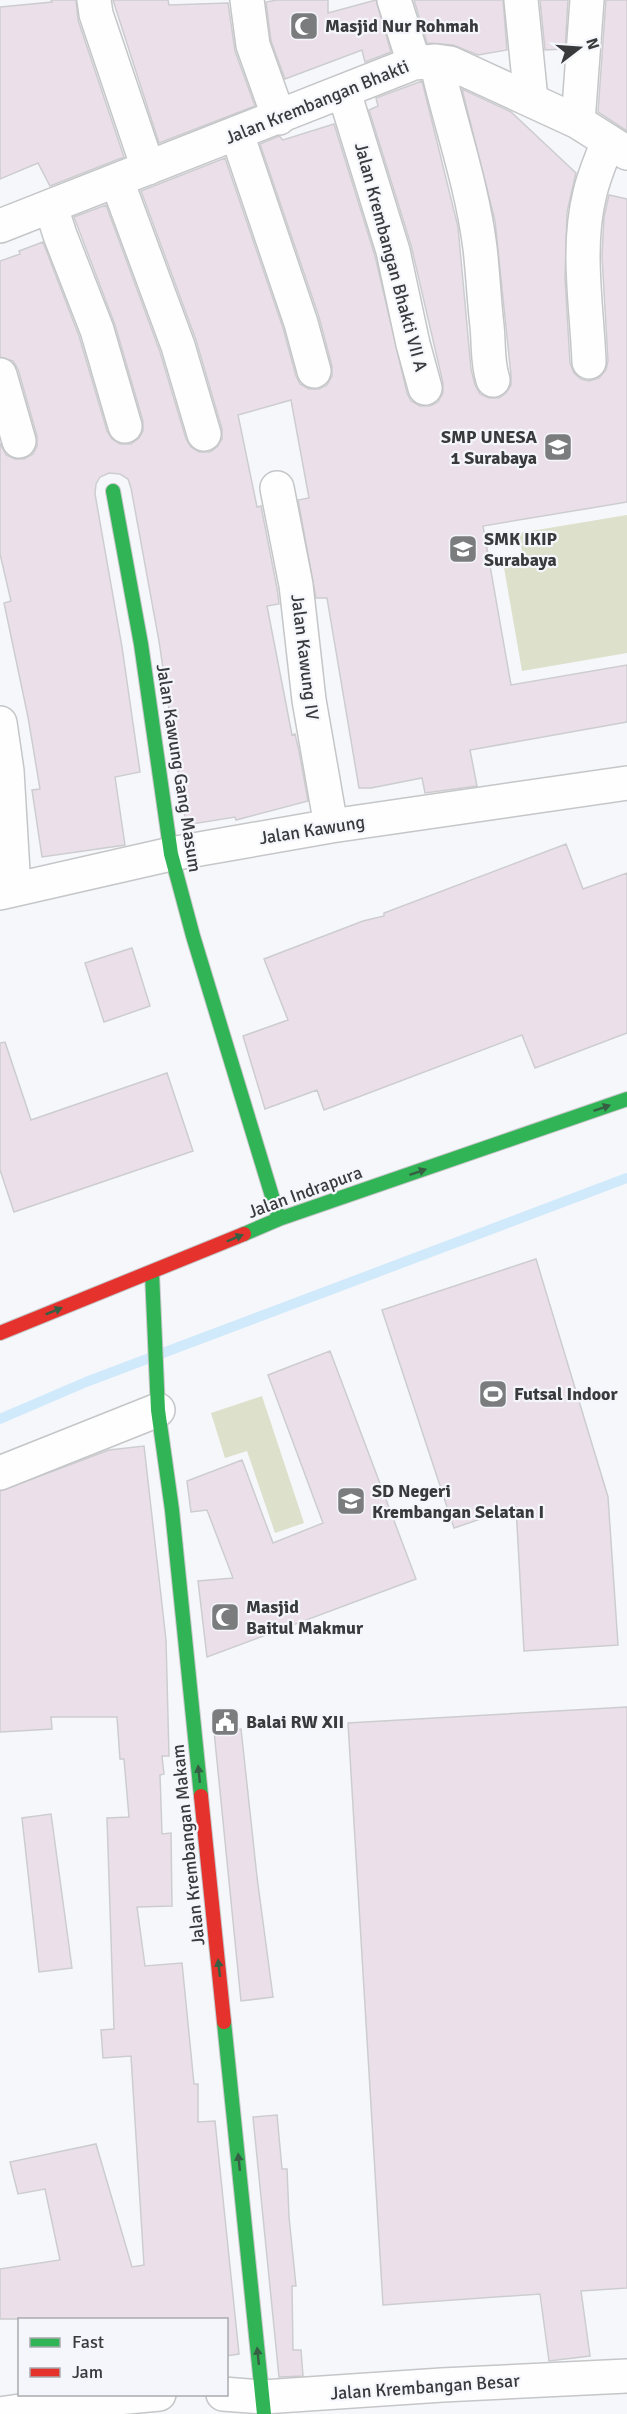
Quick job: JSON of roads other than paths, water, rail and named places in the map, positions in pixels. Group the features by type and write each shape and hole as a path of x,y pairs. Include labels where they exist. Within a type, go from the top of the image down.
{"street":[{"path":"94,0 96,14 148,168"},
{"path":"247,0 253,45 279,117"},
{"path":"394,0 447,110 462,159 477,228 489,367 493,380"},
{"path":"521,0 531,100"},
{"path":"578,122 586,0"},
{"path":"425,62 450,63 578,122 617,147 589,194 583,264 589,363"},
{"name":"Jalan Krembangan Bhakti","path":"0,226 425,62"},
{"name":"Jalan Krembangan Bhakti VII A","path":"344,92 393,251 425,388"},
{"path":"237,134 301,323 314,370"},
{"path":"117,181 175,335 204,434"},
{"path":"51,207 97,330 125,426"},
{"path":"0,375 19,441"},
{"name":"Jalan Kawung IV","path":"278,488 296,585 309,700 331,826"},
{"name":"Jalan Kawung Gang Masum","path":"113,491 141,644 171,854 193,936 279,1219"},
{"path":"0,723 7,771 7,891"},
{"name":"Jalan Kawung","path":"7,891 171,854 331,826 627,783"},
{"name":"Jalan Indrapura","path":"0,1333 152,1273 279,1219 627,1099"},
{"name":"Jalan Krembangan Makam","path":"152,1273 158,1395 172,1510 263,2406"},
{"path":"0,1473 158,1395"},
{"name":"Jalan Krembangan Besar","path":"228,2396 263,2406 442,2385 627,2376"},
{"path":"8,2413 143,2396"}],"waterway":[{"path":"0,1419 86,1382 627,1178"}],"place":[{"name":"Masjid Nur Rohmah","path":"304,26"},
{"name":"SMP UNESA 1 Surabaya","path":"558,447"},
{"name":"SMK IKIP Surabaya","path":"463,549"},
{"name":"Futsal Indoor","path":"493,1394"},
{"name":"SD Negeri Krembangan Selatan I","path":"351,1501"},
{"name":"Masjid Baitul Makmur","path":"225,1617"},
{"name":"Balai RW XII","path":"225,1722"}]}
